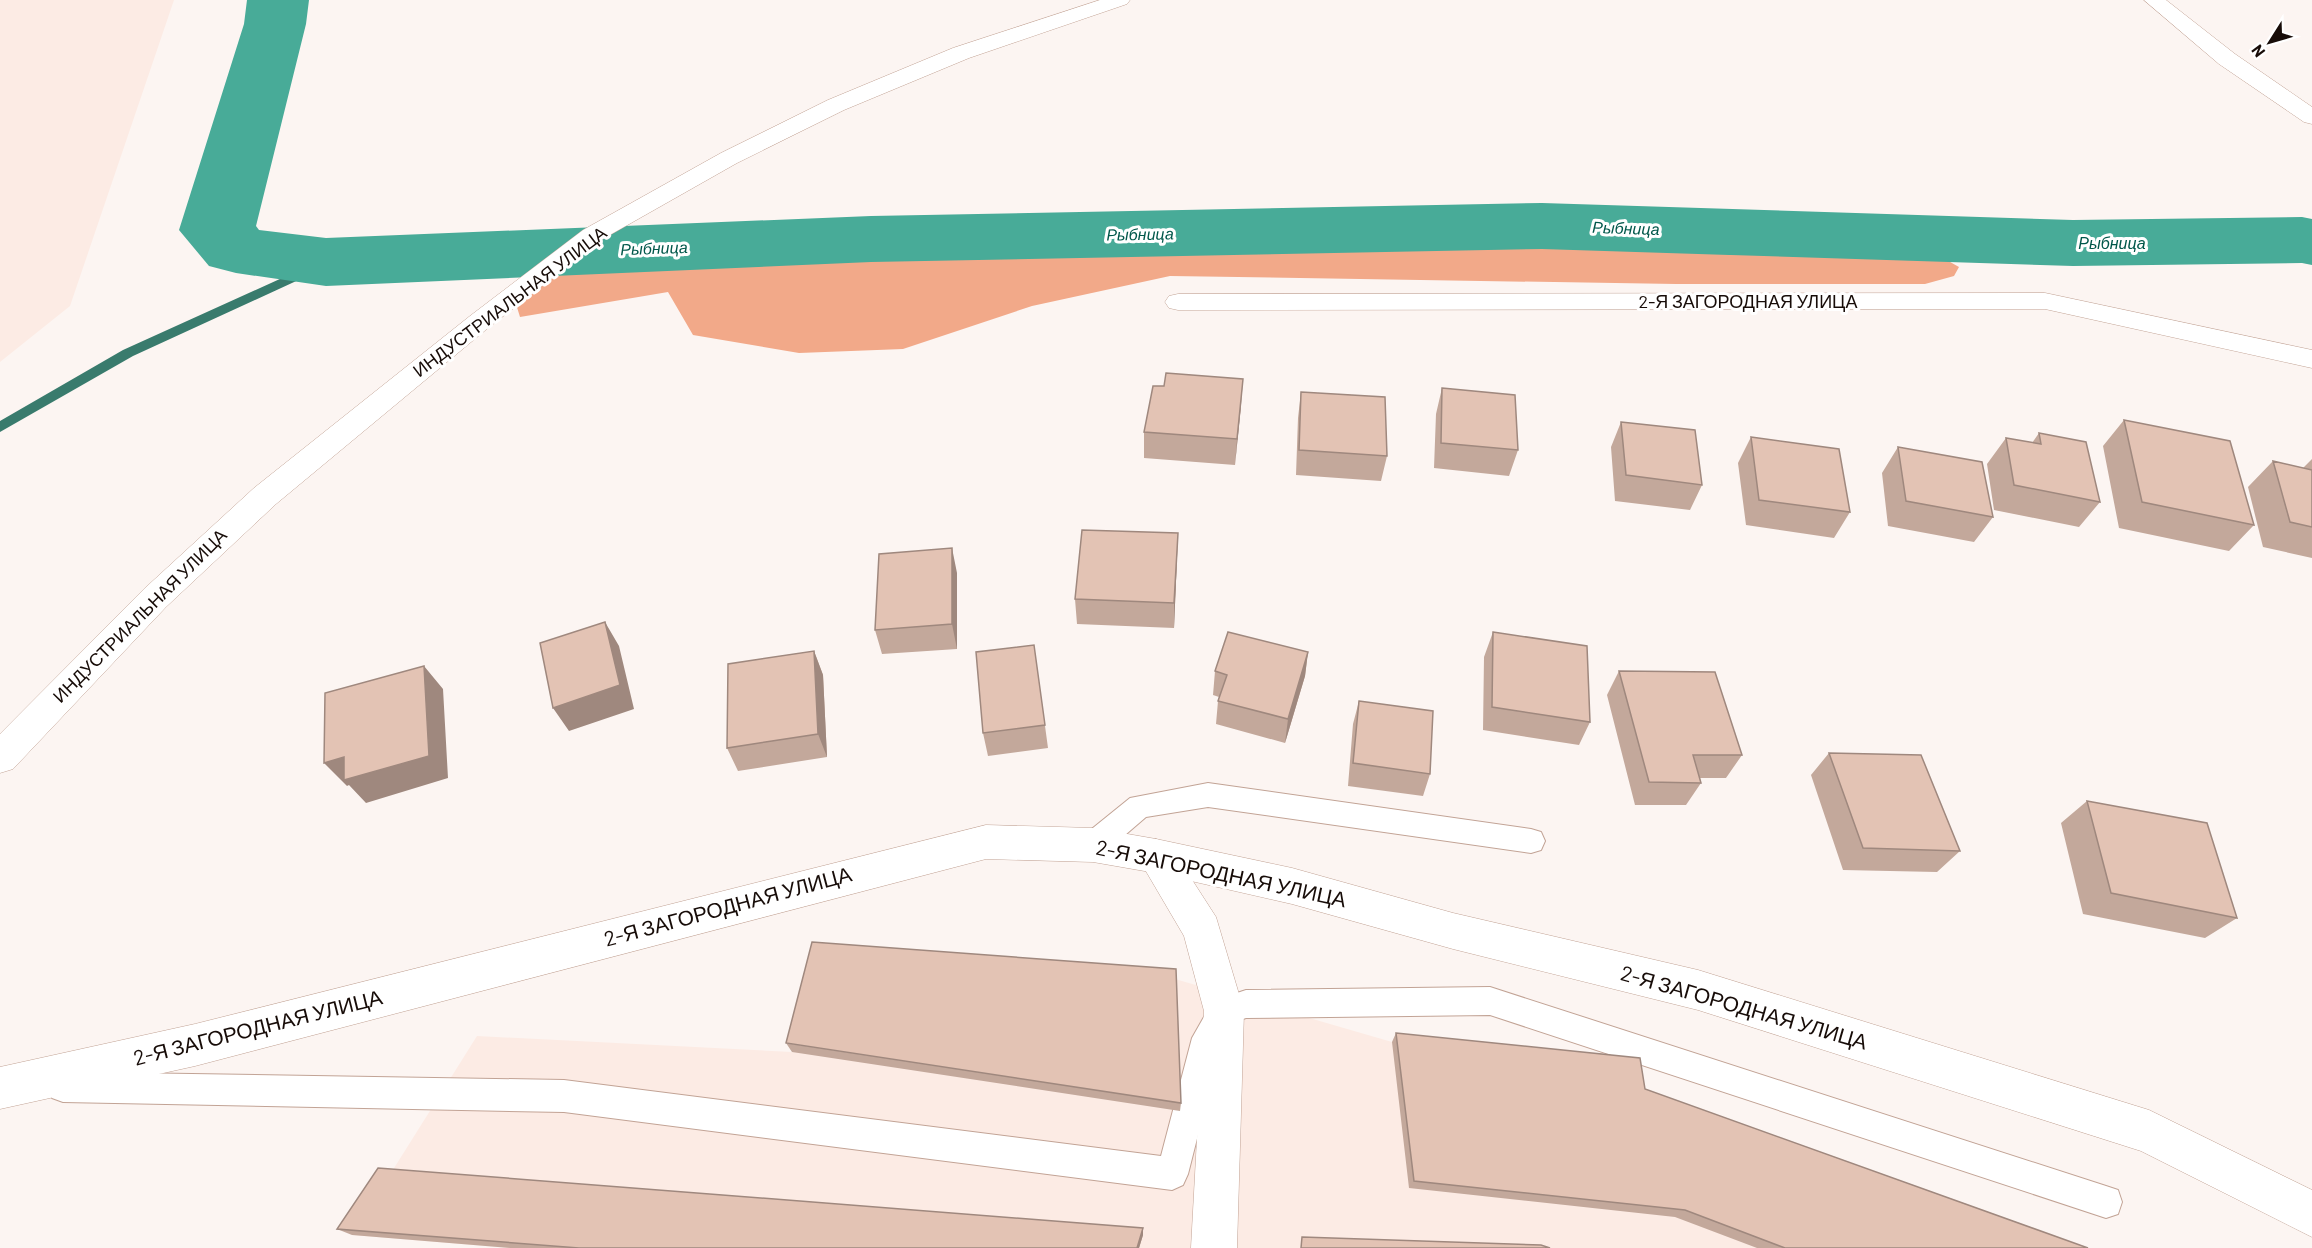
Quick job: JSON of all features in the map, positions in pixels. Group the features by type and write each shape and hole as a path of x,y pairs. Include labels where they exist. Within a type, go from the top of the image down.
{"street":[{"name":"ИНДУСТРИАЛЬНАЯ УЛИЦА","path":"0,758 57,697 208,547 479,322 592,235 729,158 836,105 961,52 1120,0"},
{"path":"2154,0 2227,59 2312,117"},
{"name":"2-Я ЗАГОРОДНАЯ УЛИЦА","path":"1178,302 2045,301 2312,359"},
{"name":"2-Я ЗАГОРОДНАЯ УЛИЦА","path":"5,1087 195,1046 986,842 1093,845 1156,856 1292,886 1453,931 1698,990 2149,1132 2312,1214"},
{"path":"1156,856 1202,930 1224,1011 1214,1248"}],"lane":[{"path":"1093,845 1138,806 1208,795 1531,841"},
{"path":"5,1087 564,1096 1172,1174 1208,1038 1224,1011 1246,1004 1490,1001 2106,1202"}],"shaded area":[{"path":"0,0 174,0 70,306 0,362"},
{"path":"1573,236 1943,258 1959,267 1954,276 1925,284 1676,284 1170,276 1032,306 903,349 799,353 693,335 668,292 520,317 516,304 546,274 599,261 639,257 737,252"},
{"path":"817,952 1175,979 1392,1042 1632,1067 1637,1098 2054,1248 510,1248 352,1235 477,1036 792,1052"}],"building":[{"path":"1166,373 1243,379 1237,439 1144,432 1153,386 1164,386"},
{"path":"1442,388 1515,395 1518,450 1441,443"},
{"path":"1301,392 1385,397 1387,456 1299,450"},
{"path":"2124,420 2230,441 2254,525 2142,502"},
{"path":"1621,422 1695,430 1702,485 1626,475"},
{"path":"2039,433 2086,442 2100,502 2014,485 2006,438 2041,444"},
{"path":"1751,437 1839,449 1850,512 1759,500"},
{"path":"1898,447 1982,462 1993,517 1906,501"},
{"path":"2273,461 2312,470 2312,527 2290,522"},
{"path":"1082,530 1178,533 1174,603 1075,599"},
{"path":"952,548 952,624 875,630 879,554"},
{"path":"605,622 620,685 553,708 540,643"},
{"path":"1228,632 1308,652 1288,719 1218,701 1227,675 1215,671"},
{"path":"1493,632 1587,646 1590,722 1492,707"},
{"path":"1034,645 1045,725 983,733 976,652"},
{"path":"814,651 818,734 727,748 728,664"},
{"path":"424,666 429,756 344,780 344,757 324,763 325,693"},
{"path":"1619,671 1715,672 1742,755 1693,755 1701,783 1649,782"},
{"path":"1359,701 1433,711 1430,774 1353,763"},
{"path":"1829,753 1921,755 1960,851 1863,848"},
{"path":"2087,801 2207,823 2237,918 2111,893"},
{"path":"812,942 1176,969 1181,1103 786,1043"},
{"path":"1396,1033 1640,1058 1645,1089 2088,1248 1785,1248 1685,1210 1414,1181"},
{"path":"378,1168 1143,1228 1137,1248 579,1248 337,1229"},
{"path":"1302,1237 1541,1245 1550,1248 1301,1248"}],"waterway":[{"name":"Рыбница","path":"278,0 275,24 217,230 236,250 326,262 871,239 1542,226 2073,243 2302,240 2312,242"},
{"path":"0,427 128,353 326,262"}]}
